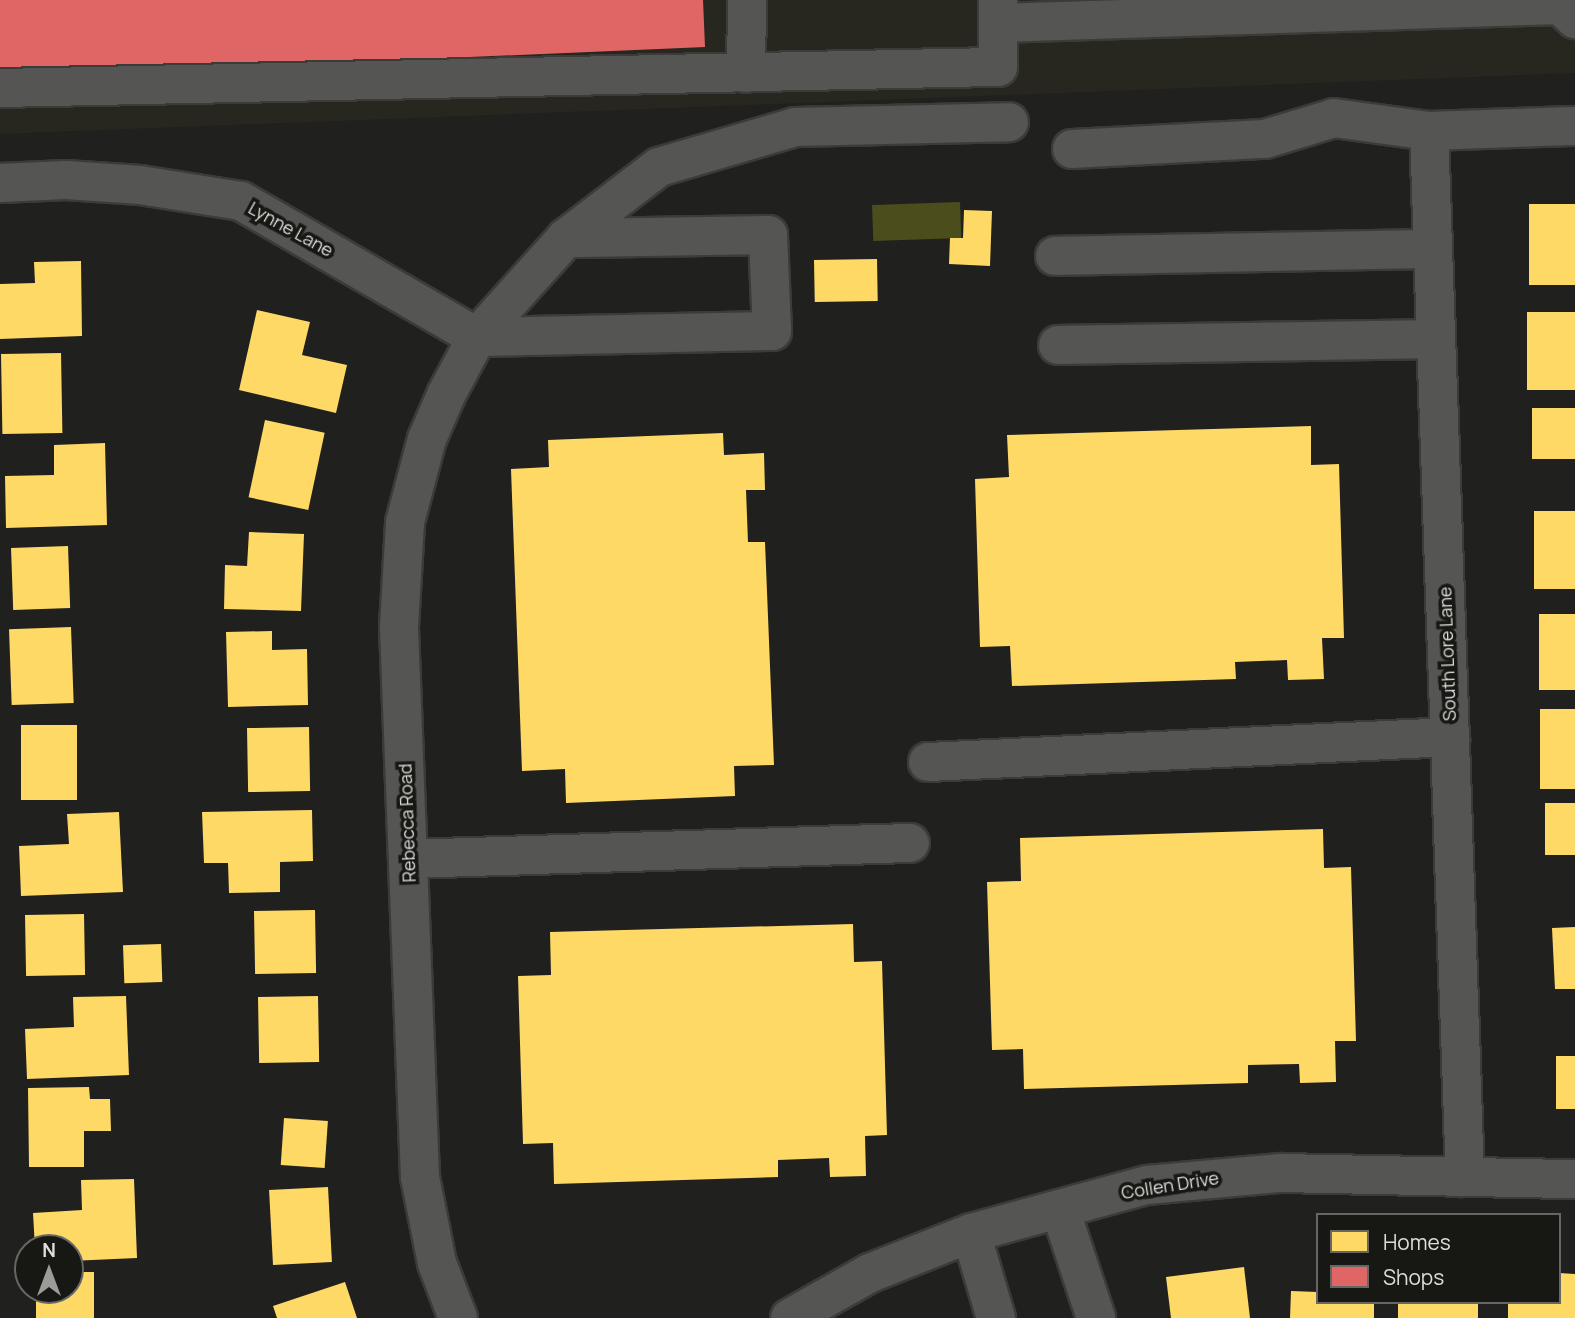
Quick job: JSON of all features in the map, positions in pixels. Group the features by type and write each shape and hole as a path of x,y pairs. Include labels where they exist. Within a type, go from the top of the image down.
{"street":[{"path":"746,73 747,0"},
{"path":"0,88 998,67 998,11 1560,5 1575,19"},
{"path":"1072,149 1265,139 1334,118 1429,131 1575,126"},
{"name":"Rebecca Road","path":"458,1318 437,1263 420,1177 408,859 400,559 413,481 427,439 477,338 566,238 659,167 795,127 1009,122"},
{"name":"South Lore Lane","path":"1429,131 1465,1177"},
{"name":"Lynne Lane","path":"0,183 66,180 140,185 241,201 477,338"},
{"path":"477,338 772,331 768,235 566,238"},
{"path":"1055,256 1433,249"},
{"path":"1058,345 1436,339"},
{"path":"928,762 1450,737"},
{"path":"408,859 910,843"},
{"name":"Collen Drive","path":"790,1318 870,1273 971,1233 1147,1185 1197,1177 1280,1173 1575,1179"},
{"path":"1060,1209 1096,1318"},
{"path":"971,1233 996,1318"}],"shaded area":[{"path":"0,0 1575,0 1575,73 0,134"},
{"path":"960,202 961,238 873,241 872,205"}],"building: Homes":[{"path":"1529,204 1575,204 1575,285 1529,285"},
{"path":"964,210 992,211 990,266 949,264 950,238 963,238"},
{"path":"877,259 878,301 815,302 814,260"},
{"path":"81,261 82,336 0,339 0,284 35,283 34,262"},
{"path":"257,310 310,322 302,355 347,365 336,413 239,390"},
{"path":"1527,312 1575,312 1575,390 1527,390"},
{"path":"61,353 62,433 2,434 1,354"},
{"path":"1532,408 1575,408 1575,459 1532,459"},
{"path":"265,420 325,433 308,510 249,497"},
{"path":"1311,426 1311,465 1339,464 1344,638 1322,638 1324,679 1288,680 1287,660 1235,662 1236,679 1012,686 1010,646 980,647 975,479 1009,477 1007,435"},
{"path":"723,433 724,455 764,453 765,490 746,490 748,542 765,542 774,765 734,766 735,796 566,803 565,769 522,771 511,469 549,467 548,440"},
{"path":"105,443 107,525 6,528 5,476 54,475 54,445"},
{"path":"1534,511 1575,511 1575,589 1534,589"},
{"path":"249,532 304,534 301,611 224,609 225,565 247,566"},
{"path":"68,546 70,608 13,610 11,548"},
{"path":"1539,614 1575,614 1575,690 1539,690"},
{"path":"71,627 74,703 12,705 9,629"},
{"path":"272,631 272,650 307,649 308,705 228,707 226,632"},
{"path":"1540,709 1575,709 1575,789 1540,789"},
{"path":"21,725 77,725 77,800 21,800"},
{"path":"309,727 310,791 248,792 247,728"},
{"path":"1545,803 1575,803 1575,855 1545,855"},
{"path":"312,810 313,861 280,862 280,892 229,893 228,863 204,863 202,812"},
{"path":"119,812 123,892 21,896 19,846 69,844 67,814"},
{"path":"1323,829 1324,868 1351,867 1356,1041 1335,1041 1336,1082 1300,1083 1299,1064 1248,1065 1248,1083 1024,1089 1023,1049 992,1050 987,882 1021,881 1020,838"},
{"path":"315,910 316,973 255,974 254,911"},
{"path":"84,914 85,975 26,976 25,915"},
{"path":"853,924 854,962 882,961 887,1135 865,1136 866,1176 830,1177 829,1158 778,1160 778,1177 554,1184 553,1143 523,1144 518,976 551,975 550,932"},
{"path":"1575,927 1575,989 1555,989 1552,928"},
{"path":"161,944 162,982 124,983 123,945"},
{"path":"126,996 129,1075 27,1079 25,1029 74,1027 73,997"},
{"path":"318,996 319,1062 259,1063 258,997"},
{"path":"1556,1056 1575,1056 1575,1109 1556,1109"},
{"path":"89,1087 90,1099 110,1099 111,1131 84,1131 84,1167 29,1167 28,1088"},
{"path":"284,1118 328,1121 325,1168 281,1165"},
{"path":"134,1179 137,1258 84,1260 84,1234 34,1234 33,1213 82,1210 81,1180"},
{"path":"328,1187 332,1262 273,1265 269,1190"},
{"path":"1244,1267 1250,1318 1171,1318 1166,1277"},
{"path":"84,1272 94,1272 94,1318 36,1318 36,1304 84,1304"},
{"path":"1561,1273 1575,1274 1575,1318 1508,1318 1508,1304 1561,1304"},
{"path":"345,1282 357,1318 277,1318 273,1306"},
{"path":"1291,1291 1316,1292 1316,1304 1374,1304 1374,1318 1290,1318"},
{"path":"1398,1304 1478,1304 1478,1318 1398,1318"}],"building: Shops":[{"path":"0,0 703,0 705,47 0,77"}]}
